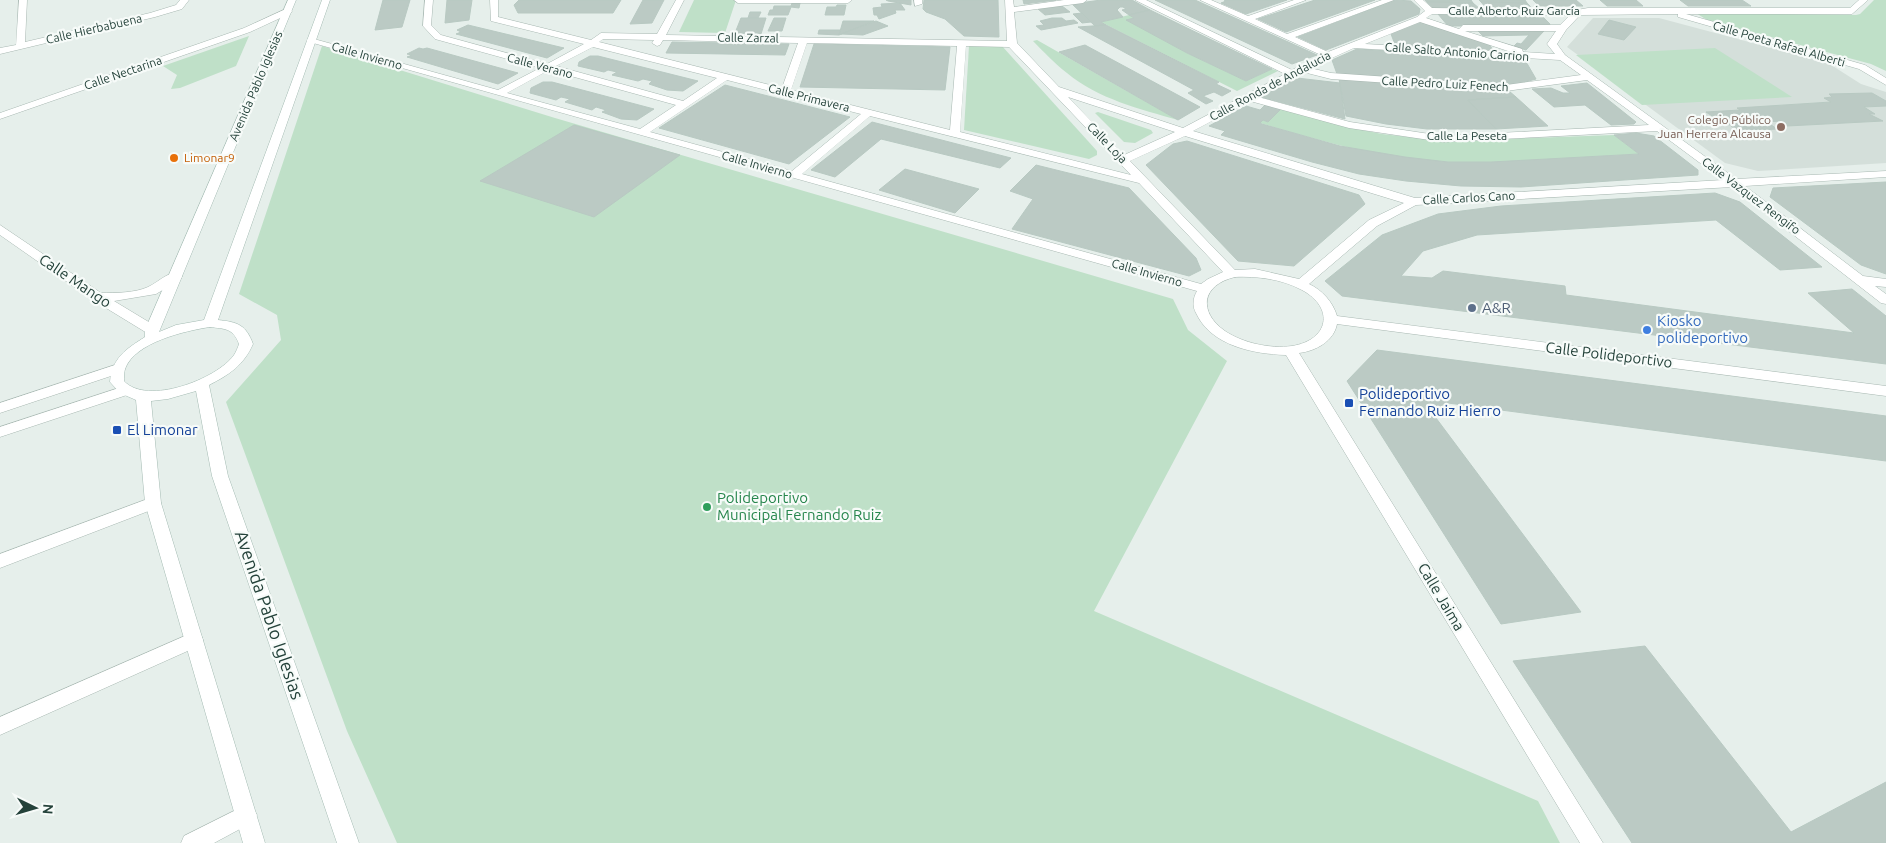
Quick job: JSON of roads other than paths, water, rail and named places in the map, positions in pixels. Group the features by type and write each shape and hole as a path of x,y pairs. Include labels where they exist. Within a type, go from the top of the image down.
{"street":[{"path":"20,46 23,0"},
{"name":"Calle Hierbabuena","path":"0,51 152,15 178,7 185,0"},
{"path":"210,323 326,0"},
{"name":"Calle Verano","path":"429,0 427,26 438,37 546,68 684,104"},
{"name":"Calle Primavera","path":"494,0 494,19 1143,181"},
{"path":"648,57 661,37 680,0"},
{"path":"738,0 848,0"},
{"path":"1012,44 1010,5 1083,0"},
{"name":"Calle Pedro Luiz Fenech","path":"1138,0 1297,71 1331,76 1506,88 1589,77"},
{"path":"1204,0 1328,56"},
{"path":"1248,19 1302,0"},
{"path":"1286,37 1390,0"},
{"path":"1418,0 1430,11"},
{"path":"1474,0 1486,12"},
{"path":"1529,0 1541,12"},
{"path":"1590,0 1603,11"},
{"path":"1643,0 1656,10"},
{"path":"1672,0 1686,10"},
{"name":"Calle Alberto Ruiz García","path":"1430,11 1577,13 1656,10 1852,11 1864,0"},
{"path":"247,30 290,5"},
{"name":"Avenida Pablo Iglesias","path":"152,334 290,5"},
{"name":"Calle Poeta Rafael Alberti","path":"1671,10 1677,14 1862,67 1886,82"},
{"name":"Calle Ronda de Andalucia","path":"1123,160 1184,132 1297,71 1351,46 1420,19 1430,11"},
{"path":"1562,58 1552,44 1562,28 1577,13"},
{"path":"1420,19 1541,58"},
{"path":"247,30 265,28 279,31"},
{"path":"1449,28 1562,28"},
{"name":"Calle Nectarina","path":"0,116 247,30"},
{"name":"Calle Zarzal","path":"499,93 593,43 602,36 1012,44"},
{"path":"786,92 802,40"},
{"name":"Calle Invierno","path":"311,41 1203,289"},
{"path":"955,134 962,43"},
{"name":"Calle Loja","path":"1012,44 1232,274"},
{"name":"Calle Salto Antonio Carrion","path":"1351,46 1562,58"},
{"name":"Calle Vazquez Rengifo","path":"1562,58 1734,183 1886,300"},
{"path":"1862,67 1886,77"},
{"path":"642,133 725,76"},
{"name":"Calle Carlos Cano","path":"1055,89 1184,132 1414,202 1886,174"},
{"name":"Calle La Peseta","path":"1248,97 1349,125 1394,133 1443,138 1482,138 1660,128"},
{"path":"794,175 869,112"},
{"path":"1301,284 1373,223 1414,202"},
{"name":"Calle Mango","path":"0,230 152,334"},
{"path":"1255,273 1270,275 1301,284 1316,294 1327,306 1331,319 1327,334 1313,345 1291,351 1264,350 1238,344 1217,332 1203,318 1198,302 1203,289 1215,280 1232,274 1255,273"},
{"path":"98,297 151,291 176,276"},
{"path":"1859,280 1886,283"},
{"name":"Calle Polideportivo","path":"1331,319 1886,391"},
{"path":"210,323 230,325 242,333 246,344 240,358 224,372 202,384 171,394 143,396 125,391 117,382 118,369 130,353 152,334 210,323"},
{"name":"Calle Jaima","path":"1291,351 1592,843"},
{"path":"0,408 118,369"},
{"name":"Avenida Pablo Iglesias","path":"202,384 220,476 348,843"},
{"path":"0,432 125,391"},
{"path":"143,396 153,503 254,843"},
{"path":"0,561 153,503"},
{"path":"0,726 194,640"},
{"path":"192,843 246,815"}],"place":[{"name":"Colegio Público Juan Herrera Alcausa","path":"1781,127"},
{"name":"Limonar9","path":"174,158"},
{"name":"A&R","path":"1472,308"},
{"name":"Kiosko polideportivo","path":"1647,330"},
{"name":"Polideportivo Fernando Ruiz Hierro","path":"1349,403"},
{"name":"El Limonar","path":"117,430"},
{"name":"Polideportivo Municipal Fernando Ruiz","path":"707,507"}]}
